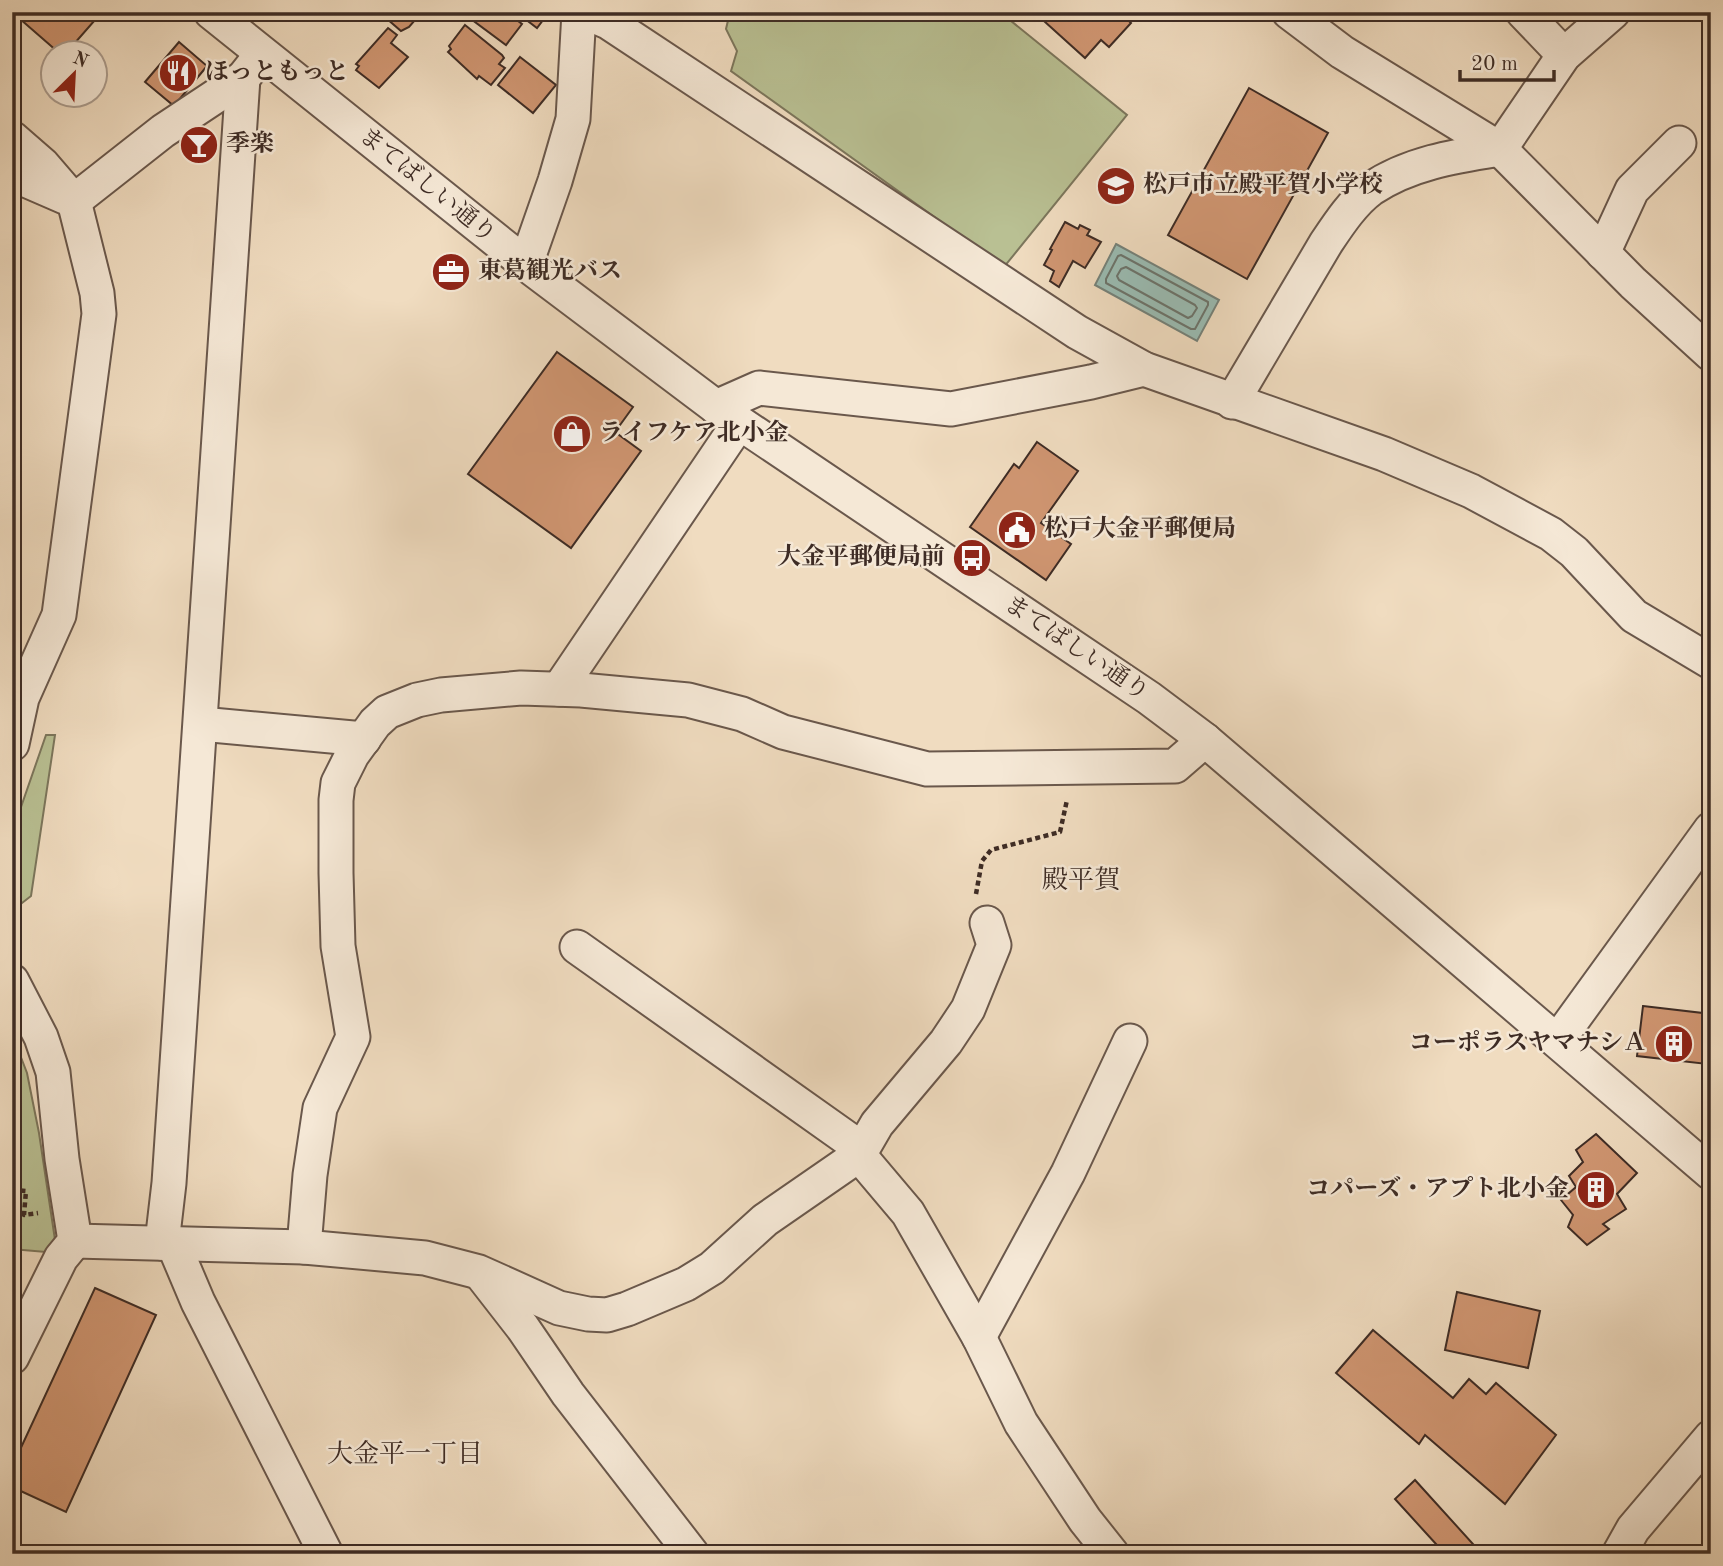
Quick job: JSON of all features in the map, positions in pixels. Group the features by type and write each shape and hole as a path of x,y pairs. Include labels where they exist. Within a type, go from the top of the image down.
{"street":[{"name":"まてばしい通り","path":"211,12 253,66 526,264 727,415 1149,698 1205,740 1711,1173"},
{"path":"526,264 573,119 579,12"},
{"path":"585,12 608,22 1077,332 1144,369 1384,454 1471,491 1552,534 1574,551 1634,617 1711,662"},
{"path":"1289,12 1342,52 1500,149 1603,253 1711,354"},
{"path":"1523,12 1563,55"},
{"path":"1231,401 1325,243 1370,190 1406,171 1451,157 1500,149 1563,55 1613,12"},
{"path":"74,201 163,131 253,66"},
{"path":"253,66 201,724 167,1243 326,1554"},
{"path":"12,138 43,166 74,201 97,293 99,314 59,615 22,698 12,744"},
{"path":"1603,253 1632,190 1679,143"},
{"path":"12,174 74,201"},
{"path":"559,690 727,415 759,387 951,410 1144,369"},
{"path":"304,1247 310,1175 320,1108 353,1037 338,946 338,783 352,755 375,723 387,712 417,700 441,695 521,688 688,700 743,714 783,732 927,769 1175,766 1205,740"},
{"path":"201,724 364,739"},
{"path":"1558,1040 1711,829"},
{"path":"75,1241 304,1247 425,1258 479,1272 559,1308 588,1314 607,1315 617,1312 687,1284 712,1269 765,1220 860,1152 877,1124 946,1042 968,1009 994,945 986,923"},
{"path":"577,947 860,1152 908,1213 979,1337 1021,1423 1085,1520 1112,1554"},
{"path":"12,981 27,1037 53,1072 62,1159 75,1241 61,1258 12,1357"},
{"path":"979,1337 1068,1173 1130,1041"},
{"path":"479,1272 523,1328 568,1394 692,1554"},
{"path":"1619,1554 1633,1529 1711,1437"}],"path":[{"path":"986,923 976,894 982,861 991,850 1060,832 1068,801 1043,789 1035,768"},
{"path":"12,1190 26,1191"}],"green space":[{"path":"730,12 1000,12 1127,115 1004,267 731,71 737,51 726,29"},
{"path":"46,735 55,735 31,896 13,910 12,833"},
{"path":"12,1034 27,1073 57,1253 12,1249"}],"water":[{"path":"1116,244 1219,300 1197,341 1095,285"}],"building":[{"path":"12,12 102,12 79,38 42,38"},
{"path":"379,12 422,12 409,27 401,31"},
{"path":"477,12 506,12 522,24 506,45 471,19"},
{"path":"516,12 549,12 537,28"},
{"path":"1034,12 1120,12 1131,23 1109,47 1101,40 1085,58"},
{"path":"465,25 504,58 499,64 505,68 491,85 479,76 477,79 448,52 451,49 449,46"},
{"path":"388,28 397,35 391,43 408,57 379,88 356,70 359,66 356,64"},
{"path":"179,42 207,66 174,106 145,82"},
{"path":"520,57 556,85 533,113 498,85"},
{"path":"1249,88 1328,133 1247,279 1168,235"},
{"path":"1065,222 1078,229 1080,225 1090,230 1087,235 1101,242 1085,268 1073,261 1059,287 1050,281 1054,271 1044,265"},
{"path":"557,352 633,407 615,432 641,451 571,548 468,474"},
{"path":"1037,442 1078,471 1041,523 1071,544 1046,580 970,527 1014,464 1019,468"},
{"name":"コーポラスヤマナシＡ","path":"1643,1006 1711,1014 1707,1064 1637,1056"},
{"name":"コパーズ・アプト北小金","path":"1596,1134 1637,1173 1617,1194 1626,1209 1603,1224 1609,1229 1587,1245 1568,1227 1573,1215 1561,1200 1576,1187 1569,1176 1583,1162 1576,1150"},
{"path":"95,1288 156,1315 66,1512 12,1487 12,1467"},
{"path":"1457,1292 1540,1311 1528,1368 1445,1350"},
{"path":"1373,1330 1453,1398 1469,1379 1486,1394 1496,1383 1556,1435 1505,1504 1425,1435 1419,1444 1336,1373"},
{"path":"1415,1480 1482,1554 1428,1554 1436,1544 1395,1499"}],"place":[{"name":"ほっともっと","path":"178,73"},
{"name":"季楽","path":"199,145"},
{"name":"松戸市立殿平賀小学校","path":"1116,186"},
{"name":"東葛観光バス","path":"451,272"},
{"name":"ライフケア北小金","path":"572,434"},
{"name":"松戸大金平郵便局","path":"1017,530"},
{"name":"大金平郵便局前","path":"972,558"},
{"name":"コーポラスヤマナシＡ","path":"1674,1044"},
{"name":"コパーズ・アプト北小金","path":"1596,1190"}],"district":[{"name":"殿平賀","path":"1081,881"},
{"name":"大金平一丁目","path":"405,1455"}]}
